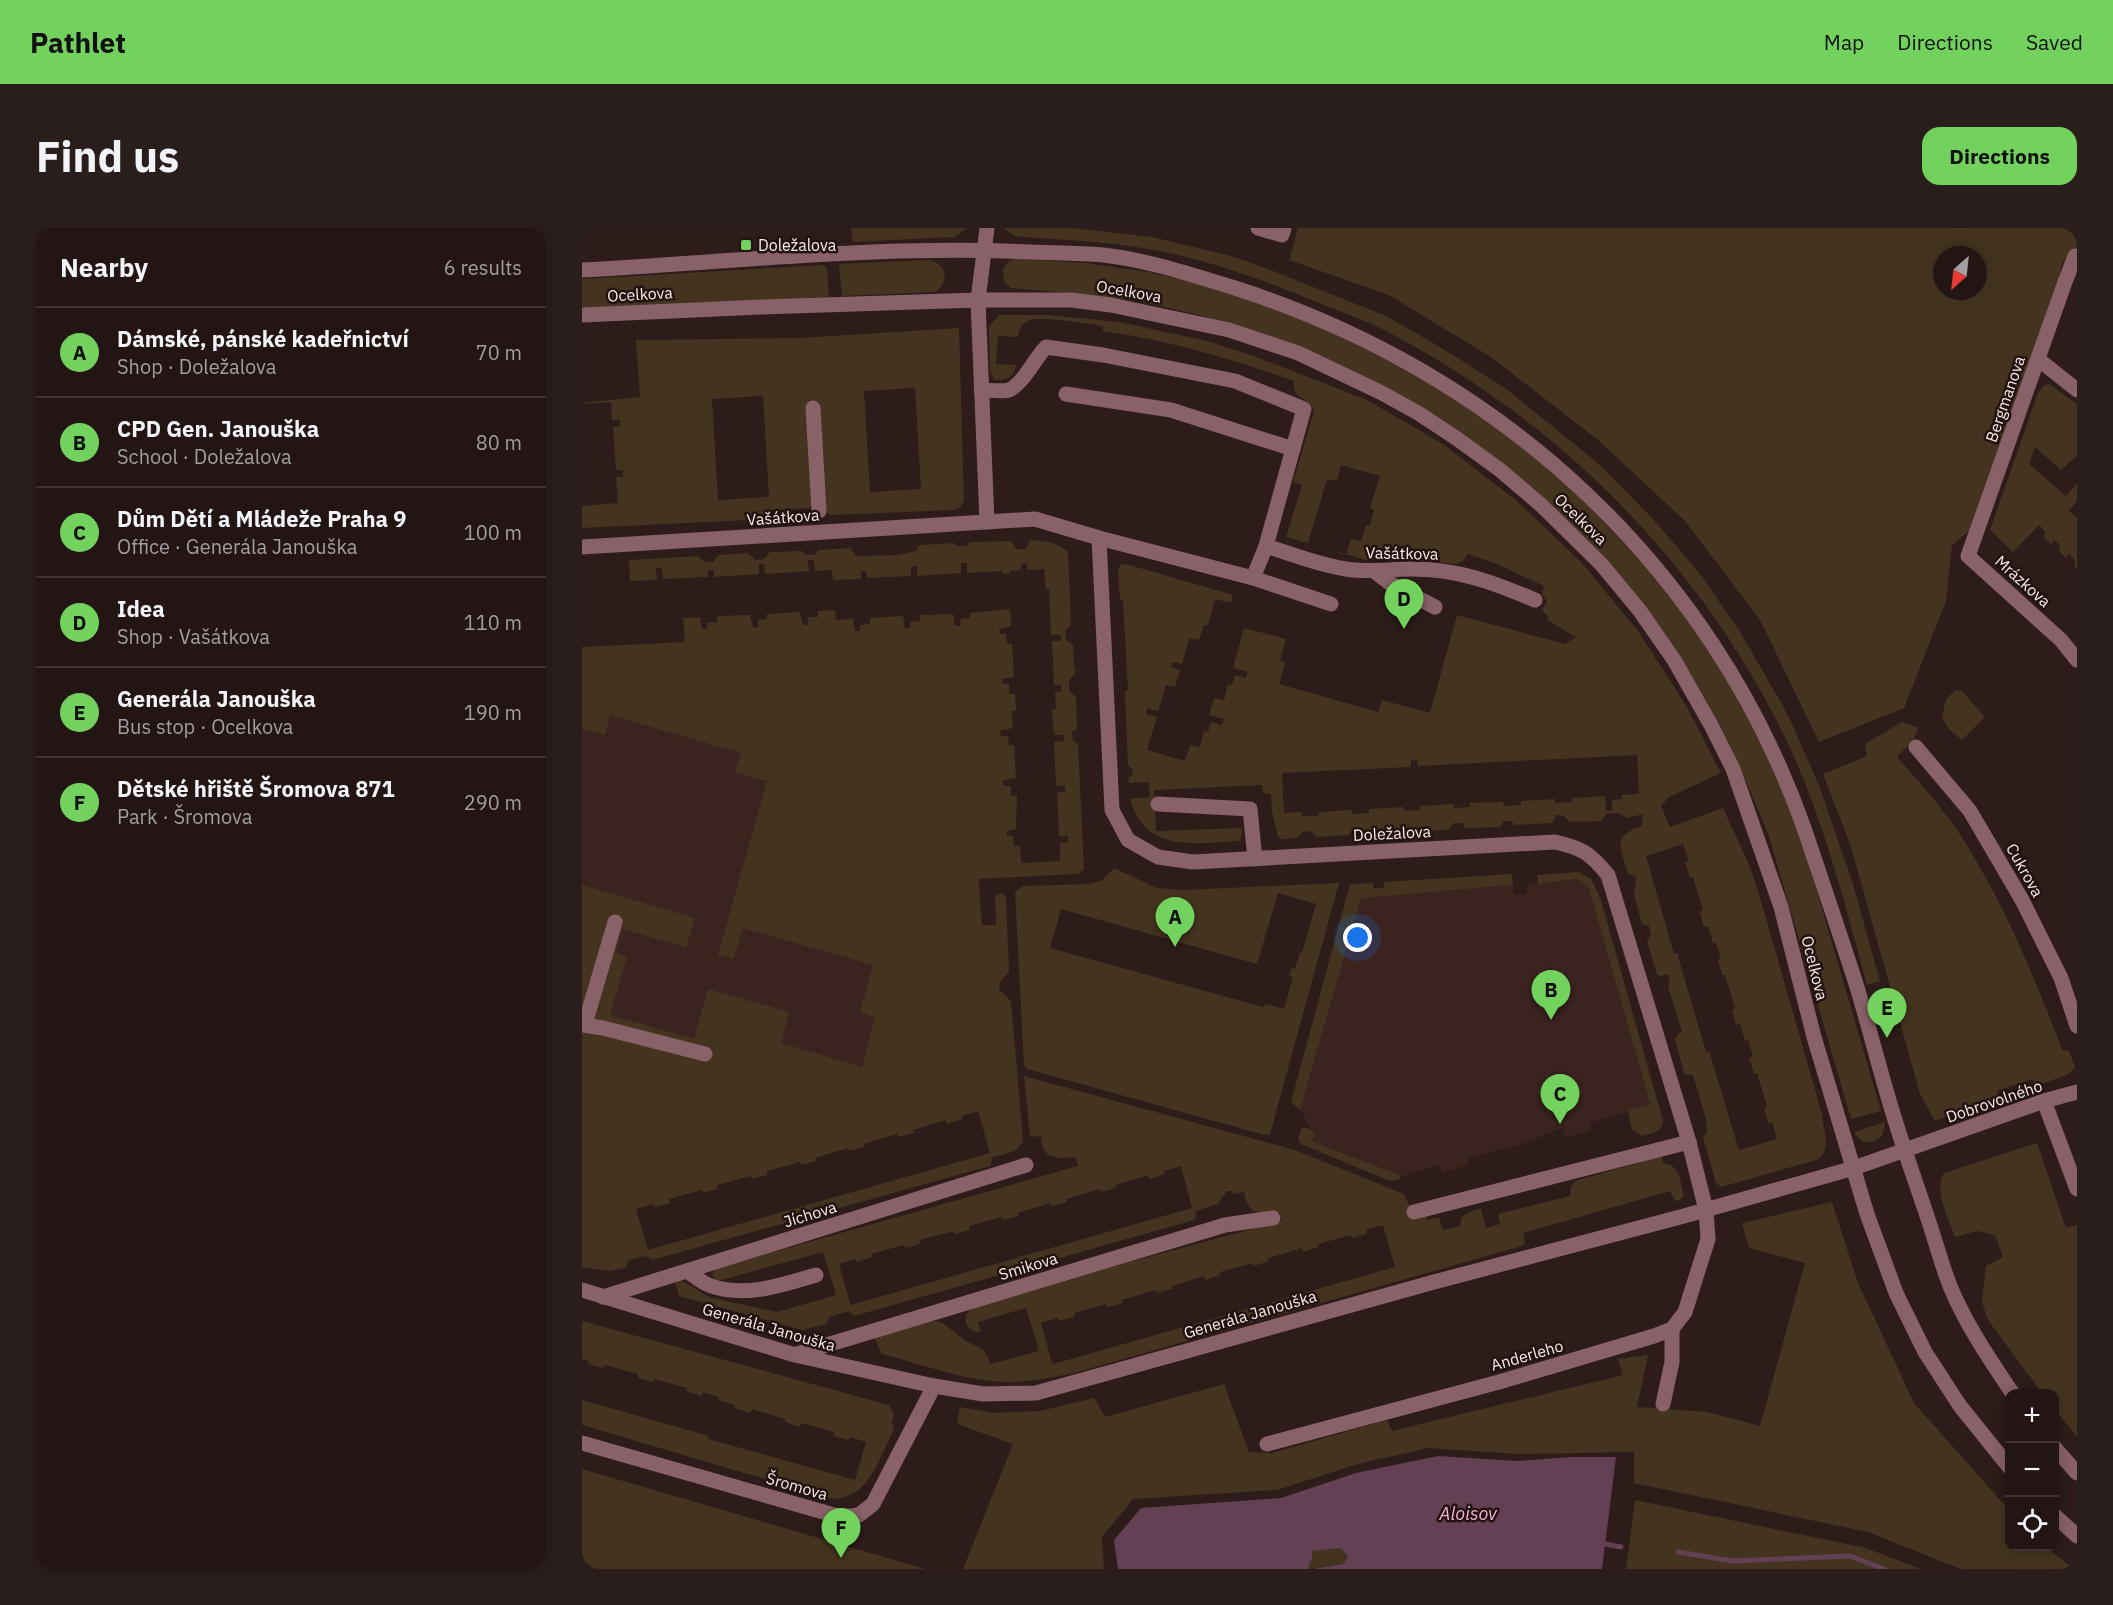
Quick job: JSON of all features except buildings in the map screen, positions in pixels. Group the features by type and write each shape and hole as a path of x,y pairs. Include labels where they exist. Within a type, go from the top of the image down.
{"street":[{"path":"987,228 978,300 987,522"},
{"path":"1258,228 1282,235 1284,228"},
{"name":"Ocelkova","path":"582,270 832,253 983,250 1105,255 1177,270 1296,309 1374,344 1450,387 1529,442 1587,494 1629,537 1678,595 1740,687 1763,731 1803,826 1857,987 1905,1151 1951,1287 1989,1359 2010,1389"},
{"name":"Bergmanova","path":"1968,556 2065,282 2075,256 2077,256"},
{"name":"Ocelkova","path":"582,315 978,300 1071,300 1111,304 1229,330 1298,353 1382,393 1456,438 1541,505 1594,558 1640,611 1674,660 1711,724 1732,769 1781,907 1814,1037 1867,1214 1896,1293 1925,1352 1960,1406 2005,1462"},
{"path":"981,390 1009,390 1025,376 1036,357 1046,347 1103,355 1235,381 1304,409 1266,546 1253,578"},
{"path":"2038,359 2077,390"},
{"path":"1066,394 1171,410 1293,449"},
{"path":"813,408 819,511"},
{"name":"Vašátkova","path":"582,547 1035,519 1253,578 1331,604"},
{"name":"Doležalova","path":"1099,538 1112,810 1128,840 1158,857 1193,862 1555,842 1578,848 1598,863 1608,875 1689,1142 1706,1210"},
{"name":"Vašátkova","path":"1266,546 1345,569 1374,571 1411,569 1451,572 1489,581 1535,600"},
{"name":"Mrázkova","path":"1968,556 2061,640 2077,660"},
{"path":"1374,571 1391,584 1435,607"},
{"name":"Cukrova","path":"1916,747 1970,811 2022,900 2061,978 2077,1026"},
{"path":"1158,804 1250,808 1255,859"},
{"path":"615,922 584,1024 705,1054"},
{"name":"Dobrovolného","path":"1923,1145 2044,1101 2077,1092"},
{"path":"2044,1101 2077,1189"},
{"path":"1414,1212 1689,1142"},
{"name":"Generála Janouška","path":"582,1290 795,1355 934,1386 983,1394 1036,1392 1434,1282 1706,1210 1854,1168 1923,1145"},
{"name":"Jíchova","path":"603,1297 1026,1165"},
{"path":"1663,1404 1672,1362 1671,1329 1685,1312 1708,1239 1706,1210"},
{"name":"Smikova","path":"795,1355 1225,1225 1273,1218"},
{"path":"687,1271 708,1285 744,1291 759,1291 816,1275"},
{"name":"Anderleho","path":"1268,1444 1499,1382 1671,1329"},
{"name":"Šromova","path":"582,1443 841,1517 859,1515 873,1504 934,1386"},
{"path":"2059,1452 2077,1473"},
{"path":"2059,1519 2077,1536"}],"shaded area":[{"path":"851,228 968,228 954,237 853,242"},
{"path":"1004,228 1072,228 1152,237 1231,256 1268,269 1386,316 1440,347 1505,388 1599,464 1652,518 1701,575 1742,635 1788,715 1820,788 1853,884 1880,981 1867,985 1829,852 1806,786 1778,723 1743,661 1703,602 1659,547 1611,495 1559,447 1503,403 1444,364 1374,325 1294,293 1233,270 1170,253 1116,244 1014,236"},
{"path":"1298,228 2077,228 2077,246 2062,263 2057,286 1969,531 1952,545 1946,601 1904,708 1819,742 1760,620 1685,521 1598,440 1491,357 1389,295 1289,260"},
{"path":"929,260 940,265 944,274 943,283 935,292 842,296 839,264"},
{"path":"1010,260 1086,263 1148,272 1207,285 1287,310 1460,397 1556,471 1671,594 1746,708 1797,823 1881,1111 1851,1119 1768,833 1719,723 1688,670 1646,612 1491,458 1276,339 1199,315 1143,302 1011,288 1004,281 1003,269"},
{"path":"824,265 827,268 829,297 582,308 582,279"},
{"path":"999,315 1048,315 1119,322 1207,341 1251,355 1367,400 1443,444 1517,501 1583,564 1638,631 1687,707 1721,773 1669,797 1661,806 1670,827 1723,808 1748,862 1822,1114 1826,1146 1821,1156 1816,1160 1721,1187 1716,1183 1703,1137 1707,1132 1706,1119 1693,1075 1684,1073 1675,1039 1682,1032 1668,987 1670,982 1668,974 1657,975 1647,941 1651,935 1649,926 1642,924 1634,895 1636,876 1627,871 1621,848 1622,838 1642,826 1643,814 1628,818 1618,813 1606,814 1601,821 1570,822 1564,816 1556,815 1552,823 1515,825 1511,821 1504,821 1500,827 1465,828 1462,823 1454,823 1449,830 1416,831 1412,827 1404,828 1401,832 1364,834 1360,830 1352,830 1349,835 1317,837 1310,831 1302,832 1297,838 1281,839 1278,836 1272,812 1271,794 1263,793 1262,785 1154,790 1156,831 1242,828 1241,841 1190,843 1160,837 1147,829 1137,817 1130,799 1150,797 1149,782 1129,783 1128,779 1133,770 1128,765 1125,691 1128,690 1123,600 1120,600 1118,570 1121,565 1126,564 1233,595 1231,603 1215,599 1208,625 1204,625 1199,640 1189,638 1182,664 1172,662 1171,667 1180,670 1175,687 1166,685 1158,711 1147,708 1146,714 1157,717 1147,750 1185,761 1190,745 1200,747 1204,731 1208,732 1211,722 1222,725 1224,719 1209,715 1214,698 1224,700 1228,684 1232,685 1235,675 1246,678 1248,672 1233,668 1244,628 1286,639 1280,661 1285,663 1279,684 1378,712 1382,700 1430,713 1457,615 1565,644 1576,637 1547,620 1548,616 1542,611 1547,601 1542,595 1544,586 1497,564 1468,554 1463,561 1457,564 1413,560 1366,560 1346,554 1351,539 1361,541 1366,525 1370,526 1374,510 1370,508 1380,476 1341,465 1337,481 1327,479 1308,543 1319,547 1286,537 1302,485 1293,482 1314,411 1312,406 1298,396 1294,388 1294,381 1200,351 1103,331 1103,326 1042,319 1026,322 1018,337 998,336 996,364 1016,365 1009,378 994,380 990,371 989,327","holes":["1637,755 1639,794 1622,795 1622,799 1612,800 1612,811 1606,811 1605,796 1572,798 1572,802 1555,803 1555,799 1521,801 1521,805 1504,806 1503,802 1470,803 1470,807 1454,808 1453,804 1420,806 1420,810 1404,811 1403,807 1369,809 1369,813 1352,814 1352,810 1319,812 1318,816 1302,816 1301,812 1284,813 1282,773 1411,767 1411,760 1417,759 1418,766","1683,844 1689,861 1685,862 1690,878 1693,877 1703,910 1700,912 1704,927 1708,926 1713,943 1716,943 1721,959 1718,960 1722,975 1725,975 1735,1008 1732,1010 1736,1025 1740,1024 1745,1041 1748,1040 1753,1057 1749,1058 1754,1074 1757,1073 1767,1106 1764,1108 1768,1123 1772,1122 1777,1139 1739,1150 1709,1051 1706,1052 1677,953 1674,954 1646,856"]},
{"path":"959,328 964,501 960,507 954,510 831,515 813,505 809,508 772,510 769,519 582,528 582,506 618,503 616,477 623,477 623,470 616,470 613,427 620,427 620,420 612,420 611,402 582,403 640,397 636,340 800,338","holes":["915,388 921,489 870,492 864,391","763,396 769,497 718,500 712,399"]},
{"path":"2049,384 2077,404 2077,456 2061,470 2035,447 2029,464 2066,496 2077,483 2077,501 2069,511 2077,518 2077,569 2074,566 2075,560 2069,554 2066,558 2059,551 2060,545 2054,540 2051,544 2044,537 2045,531 2039,525 2013,552 1990,530 2038,393"},
{"path":"1030,540 1055,544 1068,552 1071,624 1065,631 1066,640 1073,645 1075,668 1075,674 1069,680 1069,691 1076,697 1077,729 1072,732 1073,741 1078,744 1084,869 1078,874 978,879 982,925 996,925 995,896 1001,893 1006,897 1009,972 1000,982 999,989 1011,1001 1023,1140 1021,1144 1011,1152 993,1157 990,1166 652,1260 646,1256 629,1260 625,1268 609,1271 582,1267 582,885 695,918 686,947 622,929 616,952 627,957 610,1015 694,1039 708,989 789,1012 781,1043 862,1067 875,1018 860,1012 873,965 743,928 733,959 718,955 767,781 735,772 741,753 610,715 605,735 582,729 582,647 685,642 683,618 700,617 702,629 707,629 707,623 717,622 717,616 750,615 753,628 758,627 758,620 767,619 767,614 800,612 803,625 808,625 808,617 818,617 818,611 835,610 836,620 853,619 855,631 860,631 860,625 870,624 870,618 903,616 905,629 910,628 910,622 920,621 920,615 953,614 955,626 960,626 961,619 970,618 970,613 1010,609 1011,626 999,629 1000,634 1006,634 1007,644 1012,644 1014,677 1002,679 1003,684 1009,684 1009,694 1015,694 1016,711 1012,711 1013,728 1000,731 1001,736 1008,736 1009,745 1014,745 1016,778 1003,781 1003,786 1011,786 1011,796 1017,795 1016,829 1007,831 1007,836 1013,836 1014,846 1020,846 1021,863 1060,861 1060,843 1068,842 1068,836 1059,836 1057,792 1065,792 1065,786 1056,786 1054,742 1064,741 1064,735 1054,735 1052,709 1056,709 1055,692 1061,691 1061,685 1054,685 1052,641 1061,641 1061,635 1051,635 1049,589 1046,589 1044,569 1027,570 1027,563 1021,564 1021,570 1010,571 1009,574 1003,574 1002,571 967,573 967,563 961,563 961,573 917,576 917,566 911,567 911,576 867,578 866,571 861,571 861,579 833,580 832,570 815,571 814,560 808,560 809,571 765,574 764,564 759,564 759,574 714,577 714,570 708,570 708,577 663,579 662,568 656,568 657,580 630,581 629,560 699,556 704,562 714,562 720,555 748,553 755,560 764,559 770,552 802,551 805,555 814,555 819,550 850,548 856,556 898,555 916,551 921,545 954,543 957,546 966,546 970,542 1010,541 1016,549 1026,549","holes":["978,1111 990,1153 648,1250 636,1209 653,1204 655,1207 670,1203 669,1199 702,1190 703,1193 718,1189 717,1185 751,1176 752,1179 767,1175 767,1171 800,1162 801,1165 816,1161 815,1158 848,1148 849,1151 864,1147 864,1144 897,1134 899,1137 914,1133 913,1130 946,1120 947,1124"]},
{"path":"971,662 982,925 999,992 1006,1069 582,1193 582,671"},
{"path":"1956,690 1962,691 1985,717 1962,740 1948,728 1942,717 1946,699"},
{"path":"1902,722 1918,728 1914,739 1897,757 1952,823 1982,871 2020,946 2062,1050 2069,1051 2075,1067 2069,1074 2036,1086 2033,1079 1997,1091 1997,1097 1935,1121 1920,1094 1851,847 1823,774 1867,756 1865,744"},
{"path":"1114,868 1157,888 1181,890 1339,883 1270,1134 1265,1135 1027,1069 1024,1065 1015,892 1023,886 1088,884 1101,881","holes":["1278,893 1316,904 1302,953 1300,952 1295,969 1292,968 1289,976 1293,977 1284,1009 1265,1004 1263,1007 1050,948 1061,909 1257,964"]},
{"path":"1579,872 1591,879 1601,900 1663,1121 1659,1130 1642,1136 1632,1130 1628,1111 1650,1104 1589,889 1577,879 1538,884 1537,875"},
{"path":"1512,874 1513,885 1361,898 1300,1110 1291,1102 1350,884 1373,883 1373,888 1384,888 1384,882"},
{"path":"1577,879 1589,889 1650,1105 1589,1123 1591,1130 1565,1138 1562,1128 1523,1144 1466,1158 1468,1165 1443,1172 1440,1165 1402,1176 1312,1141 1315,1134 1300,1110 1361,898 1513,885 1513,895 1527,894 1527,885"},
{"path":"1024,1076 1295,1150 1404,1194 1409,1205 1423,1203 1428,1220 1439,1217 1443,1230 1460,1226 1461,1218 1481,1208 1486,1228 1500,1224 1498,1214 1570,1196 1571,1187 1575,1181 1662,1156 1663,1164 1676,1170 1684,1195 1680,1200 1675,1201 1670,1191 1523,1233 1525,1243 1522,1246 1074,1373 1044,1379 997,1382 947,1373 882,1354 874,1337 929,1321 941,1322 966,1341 984,1350 991,1364 1039,1351 1026,1308 978,1322 981,1332 972,1330 966,1324 968,1312 972,1308 1133,1261 1282,1221 1280,1213 1256,1212 1248,1205 1244,1192 1233,1194 1233,1191 1227,1191 1218,1204 1195,1211 1194,1220 854,1316 849,1311 829,1317 827,1324 802,1330 679,1296 675,1281 681,1280 709,1297 777,1312 836,1295 823,1252 718,1281 714,1279 712,1273 717,1268 1078,1166 1076,1157 1051,1156 1044,1150 1041,1136 1030,1137","holes":["1181,1166 1192,1208 851,1305 850,1303 839,1264 855,1259 857,1262 872,1257 871,1254 904,1245 905,1248 920,1244 920,1240 954,1231 955,1234 970,1230 969,1226 1002,1217 1003,1220 1018,1216 1018,1213 1050,1203 1052,1206 1067,1202 1066,1199 1100,1189 1101,1192 1116,1188 1116,1185 1148,1175 1150,1179 1165,1174 1164,1171","1383,1225 1395,1267 1052,1363 1041,1323 1058,1318 1059,1321 1074,1317 1074,1313 1106,1304 1108,1307 1123,1303 1122,1300 1156,1290 1157,1293 1172,1289 1172,1286 1204,1276 1205,1280 1220,1275 1220,1272 1253,1263 1254,1266 1269,1261 1268,1258 1302,1248 1303,1252 1319,1247 1318,1244 1351,1235 1352,1238 1367,1234 1366,1230"]},
{"path":"1885,1122 1883,1134 1872,1142 1860,1139 1854,1132"},
{"path":"1302,1127 1311,1129 1315,1134 1312,1141 1402,1176 1390,1181 1301,1144 1298,1139"},
{"path":"2037,1143 2066,1228 2077,1225 2077,1437 2059,1414 2059,1389 2039,1389 1988,1320 1982,1302 1986,1266 2003,1257 1995,1235 1977,1231 1955,1237 1941,1195 1941,1179 1944,1173"},
{"path":"1832,1202 1858,1283 1914,1403 2005,1505 2005,1551 2051,1551 2074,1569 1961,1569 1868,1532 1634,1483 1634,1452 1518,1454 1428,1448 1358,1464 1277,1490 1133,1499 1102,1537 1104,1569 963,1569 1013,1444 957,1424 960,1407 992,1413 1040,1411 1094,1398 1105,1417 1224,1384 1249,1452 1272,1453 1387,1420 1392,1431 1623,1375 1618,1359 1648,1355 1637,1407 1707,1412 1760,1426 1805,1263 1749,1248 1742,1223"},
{"path":"582,1321 889,1405 894,1414 892,1423 894,1430 865,1484 846,1497 833,1499 582,1425 582,1400 709,1436 708,1439 855,1480 866,1442 850,1437 848,1440 833,1436 834,1432 801,1423 800,1427 785,1422 785,1419 752,1409 750,1413 719,1400 719,1397 703,1392 702,1396 686,1391 687,1388 654,1379 653,1382 638,1378 638,1374 605,1365 603,1368 588,1364 589,1361 582,1359"},
{"path":"582,1469 925,1569 582,1569"},
{"path":"1635,1500 1866,1548 1920,1569 1626,1569"},
{"path":"1341,1548 1348,1557 1343,1564 1309,1569 1312,1551"}],"water":[{"name":"Aloisov","path":"1438,1456 1518,1461 1616,1457 1602,1569 1313,1569 1343,1564 1348,1557 1341,1548 1312,1551 1309,1569 1118,1569 1114,1540 1141,1508 1281,1498 1356,1473"}],"waterway":[{"path":"1605,1544 1621,1547"},
{"path":"1678,1552 1733,1561 1850,1556 1884,1569"}],"place":[{"name":"Doležalova","path":"746,245"},
{"name":"Idea","path":"1404,629"},
{"name":"Dámské, pánské kadeřnictví","path":"1175,947"},
{"name":"CPD Gen. Janouška","path":"1551,1020"},
{"name":"Generála Janouška","path":"1887,1038"},
{"name":"Dům Dětí a Mládeže Praha 9","path":"1560,1124"},
{"name":"Dětské hřiště Šromova 871","path":"841,1558"}]}
